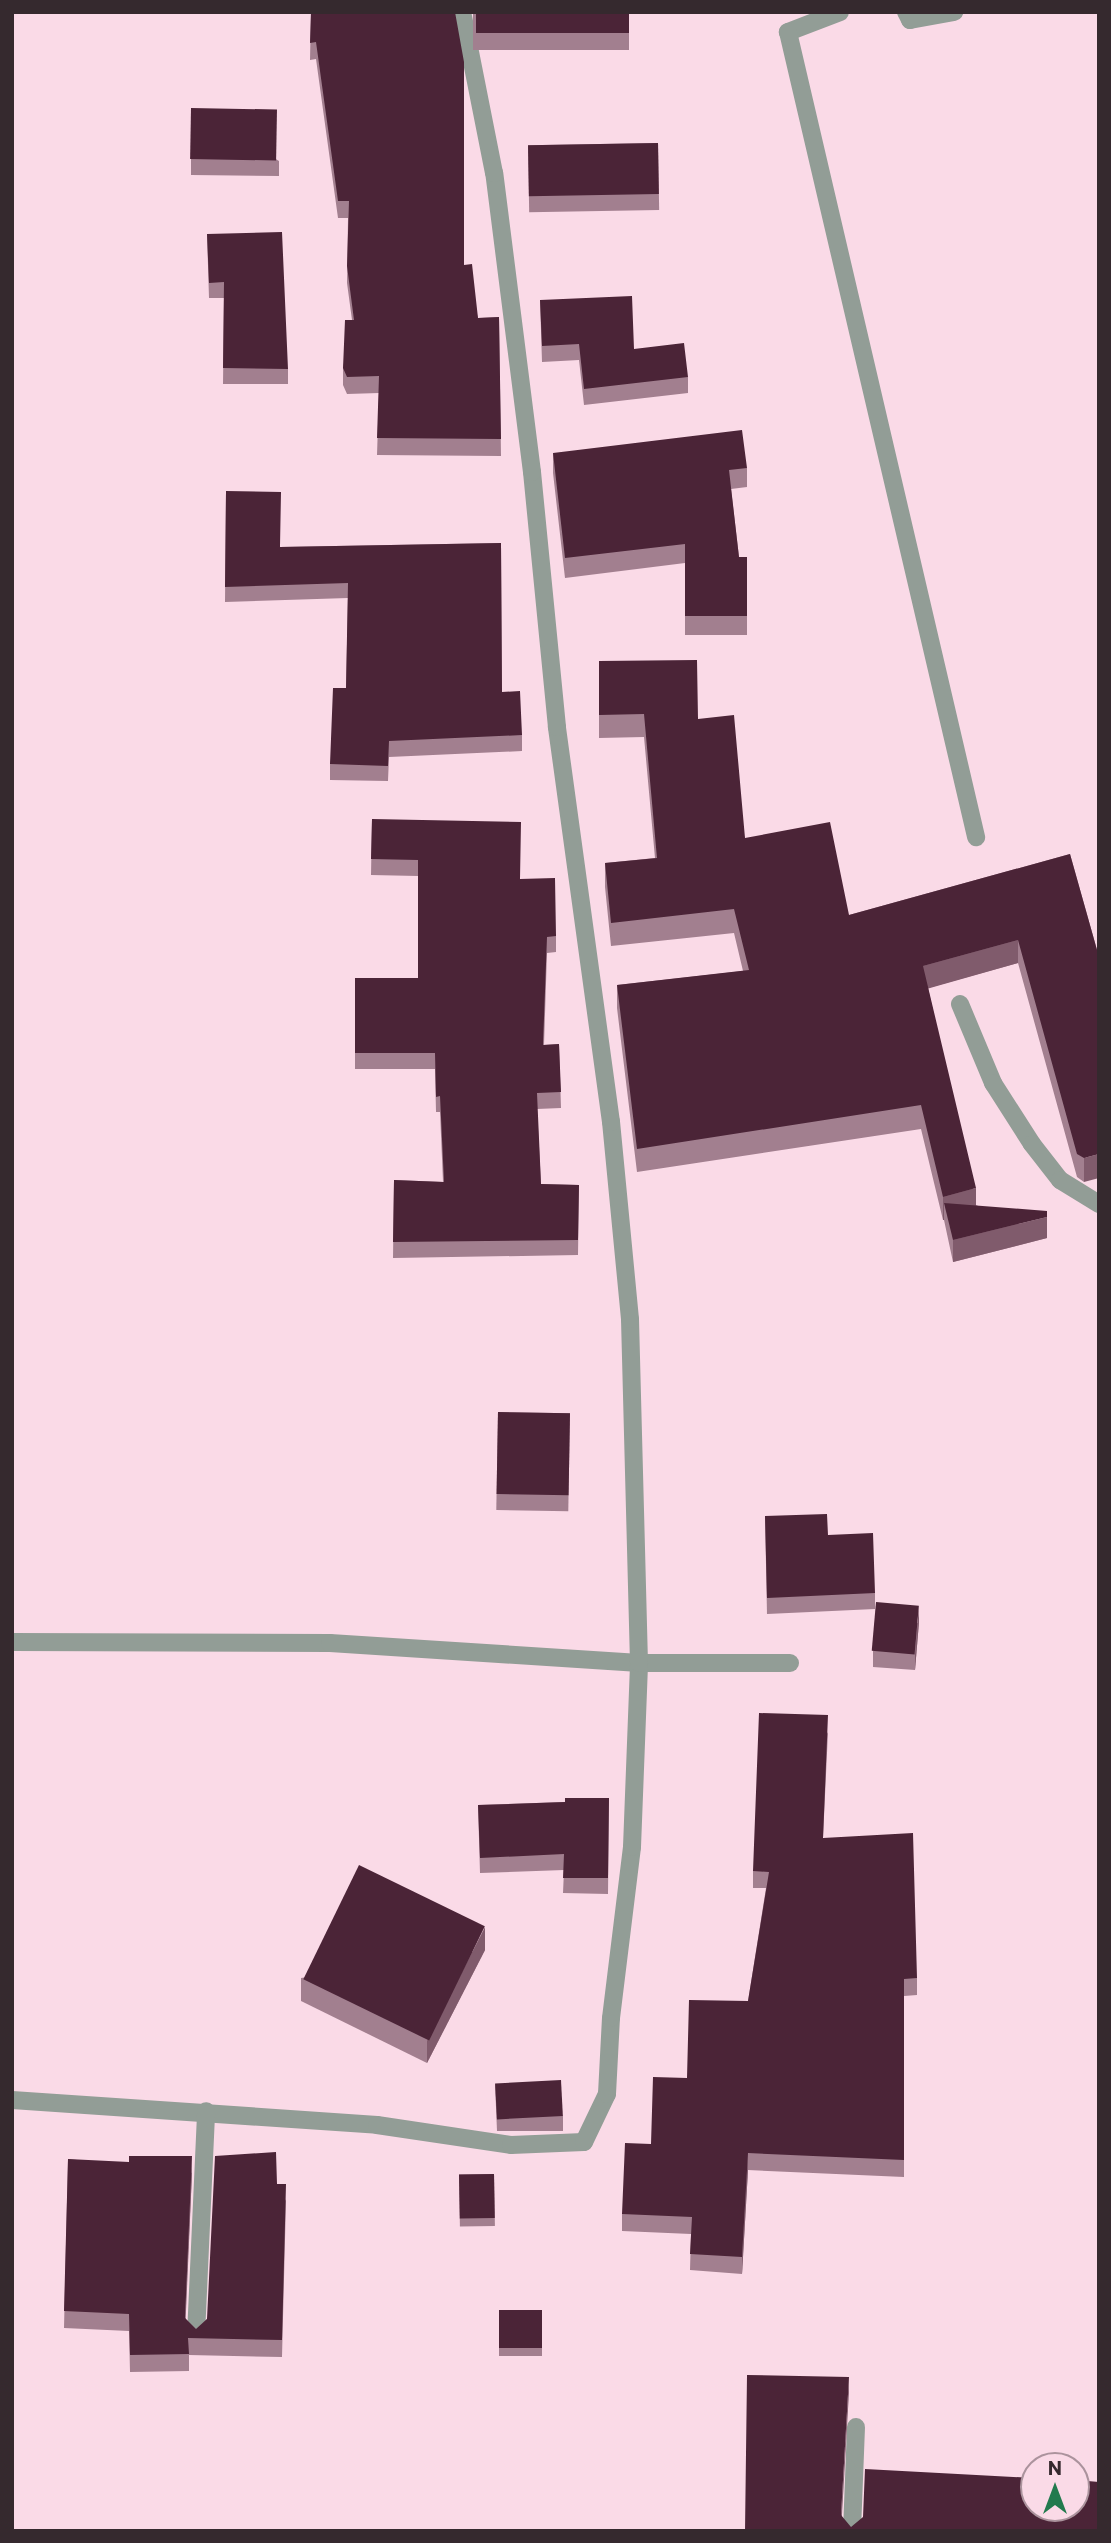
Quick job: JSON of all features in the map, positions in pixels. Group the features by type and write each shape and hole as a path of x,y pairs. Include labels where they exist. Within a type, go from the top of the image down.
{"street":[{"path":"12,2100 206,2111 377,2125 511,2145 584,2142 607,2094 632,1847 639,1663 630,1319 611,1122 556,727 532,472 494,173 462,12"},
{"path":"840,12 788,32 976,837"},
{"path":"906,12 910,20 954,12"},
{"path":"960,1004 993,1083 1032,1144 1060,1181 1099,1204"},
{"path":"12,1642 330,1643 639,1663 790,1663"},
{"path":"196,2335 206,2111"},
{"path":"852,2531 856,2427"}],"building":[{"path":"311,12 455,12 464,62 464,265 472,264 478,318 499,317 501,439 377,438 379,376 347,377 343,368 345,320 354,320 347,266 349,201 338,201 316,42 310,43"},
{"path":"476,12 629,12 629,33 476,33"},
{"path":"191,108 277,110 276,160 190,159"},
{"path":"658,143 659,194 529,196 528,145"},
{"path":"282,232 288,369 223,368 224,282 209,283 207,234"},
{"path":"632,296 634,349 684,343 688,377 584,389 579,344 542,346 540,300"},
{"path":"742,430 747,468 729,470 739,557 747,557 747,616 685,616 685,544 565,558 553,453"},
{"path":"226,491 281,492 280,547 501,543 502,692 520,691 522,735 389,741 388,766 330,764 333,688 346,688 348,583 225,587"},
{"path":"697,660 698,719 734,715 745,838 830,822 849,915 1070,854 1099,957 1099,1154 1084,1158 1077,1154 1018,940 923,966 976,1188 943,1197 921,1105 637,1149 617,985 749,970 734,909 611,923 605,863 657,858 644,714 599,715 599,661"},
{"path":"372,819 521,822 520,879 555,878 556,936 547,937 543,1045 559,1044 561,1092 537,1093 541,1184 579,1185 578,1240 393,1242 394,1180 444,1182 440,1096 436,1097 435,1053 355,1053 355,978 418,978 418,860 371,859"},
{"path":"944,1203 1047,1211 1047,1217 953,1240"},
{"path":"498,1412 570,1413 569,1495 497,1494"},
{"path":"827,1514 828,1535 873,1533 875,1593 767,1598 765,1516"},
{"path":"876,1602 919,1606 915,1655 872,1651"},
{"path":"759,1713 828,1715 823,1838 913,1833 917,1978 904,1979 904,2160 748,2153 742,2257 690,2254 692,2217 622,2214 625,2143 651,2144 653,2077 687,2078 689,2000 748,2001 769,1872 753,1871"},
{"path":"565,1798 609,1798 608,1878 563,1878 564,1854 480,1858 478,1805 565,1802"},
{"path":"359,1865 485,1926 429,2041 303,1979"},
{"path":"561,2080 563,2116 497,2119 495,2083"},
{"path":"276,2152 277,2184 286,2184 282,2340 188,2338 189,2354 130,2355 129,2314 64,2311 68,2159 129,2162 129,2156 192,2156 185,2318 196,2329 207,2319 215,2156"},
{"path":"494,2174 495,2218 460,2219 459,2175"},
{"path":"499,2310 542,2310 542,2348 499,2348"},
{"path":"747,2375 849,2377 841,2515 851,2527 863,2517 865,2469 1020,2477 1020,2522 1090,2522 1090,2481 1099,2482 1099,2531 745,2531"}]}
